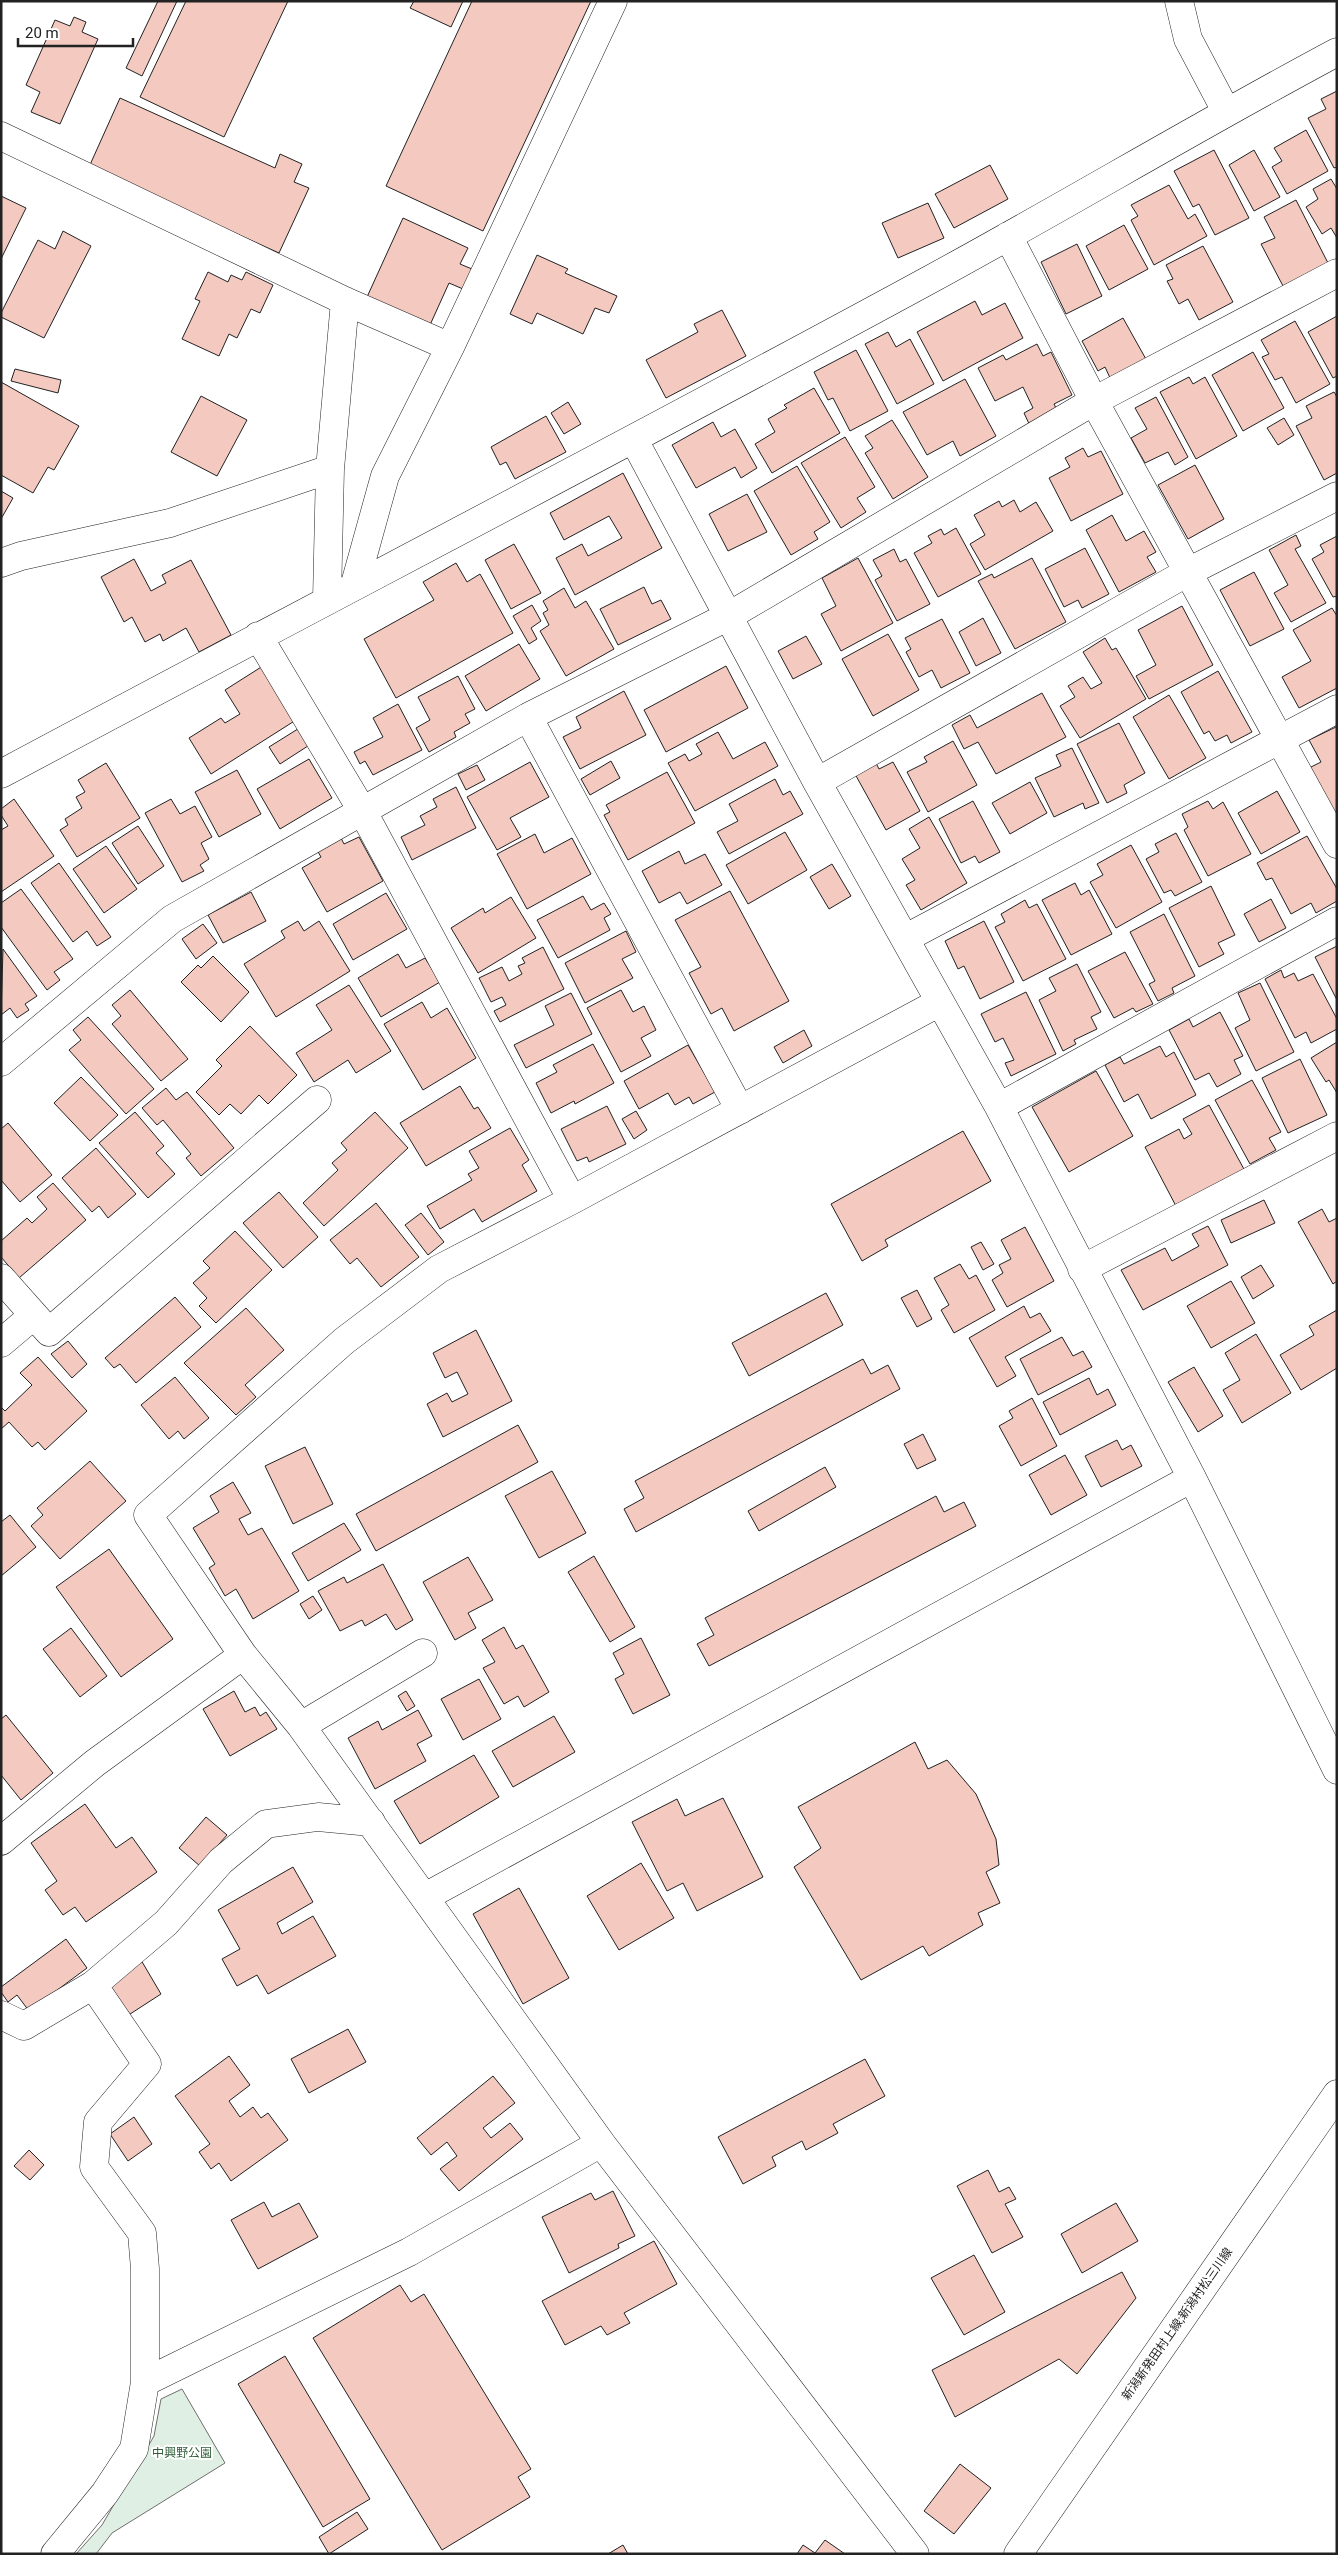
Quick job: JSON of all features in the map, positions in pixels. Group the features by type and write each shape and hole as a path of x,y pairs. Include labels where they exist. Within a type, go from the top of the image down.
{"street":[{"path":"355,584 386,476 450,347 614,1"},
{"path":"1179,1 1188,39 1226,111"},
{"path":"1,774 355,584 634,440 1008,236 1226,111 1337,52"},
{"path":"1,136 345,302 450,347"},
{"path":"1008,236 1094,401 1337,844"},
{"path":"1,1062 172,919 528,717 728,617 1094,401 1337,273"},
{"path":"327,599 330,469 345,302"},
{"path":"634,440 817,782 999,1107 1192,1478 1337,1770"},
{"path":"1,564 21,556 170,523 330,469"},
{"path":"817,782 1188,572 1337,496"},
{"path":"258,636 363,812 572,1200"},
{"path":"906,938 1337,709"},
{"path":"528,717 740,1110"},
{"path":"999,1107 1337,921"},
{"path":"915,2554 601,2143 301,1726 244,1655 148,1515 344,1341 439,1269 572,1200 940,1002"},
{"path":"1,1278 49,1332 316,1100"},
{"path":"1082,1269 1337,1136"},
{"path":"1,1343 34,1315"},
{"path":"425,1898 1192,1478"},
{"path":"301,1726 423,1653"},
{"path":"1,1841 95,1763 244,1655"},
{"path":"1,2015 24,2026 93,1985 166,1924 221,1861 266,1824 318,1818 371,1822"},
{"path":"55,2554 105,2493 134,2449 145,2382 145,2269 142,2233 94,2167 98,2122 147,2064 93,1985"},
{"name":"新潟新発田村上線;新潟村松三川線","path":"1018,2554 1337,2094"},
{"path":"145,2382 409,2252 601,2143"}],"green space":[{"name":"中興野公園","path":"182,2389 225,2463 112,2533 96,2554 76,2554 102,2525 154,2436 161,2399"}],"building":[{"path":"158,1 177,1 142,76 126,68"},
{"path":"186,1 288,1 224,137 140,97"},
{"path":"414,1 463,1 451,27 410,8"},
{"path":"472,1 591,1 483,231 386,186"},
{"path":"74,17 86,22 82,32 98,39 60,124 31,112 40,92 26,85 55,20 70,26"},
{"path":"1337,91 1337,167 1334,168 1308,118 1326,109 1321,99"},
{"path":"120,98 275,168 280,154 302,164 294,182 309,188 279,253 89,167"},
{"path":"1306,130 1328,171 1287,194 1272,167 1282,161 1274,148"},
{"path":"1214,150 1249,218 1215,235 1199,204 1193,207 1174,171"},
{"path":"1254,150 1280,197 1254,211 1229,165"},
{"path":"990,165 1008,199 954,228 935,194"},
{"path":"1331,179 1337,189 1337,238 1331,228 1322,234 1306,207 1318,199 1313,189"},
{"path":"1169,185 1188,219 1195,214 1207,236 1154,265 1131,220 1138,216 1131,205"},
{"path":"1,196 26,208 1,259"},
{"path":"1296,200 1328,263 1283,286 1261,244 1275,238 1264,217"},
{"path":"928,203 944,238 898,258 882,223"},
{"path":"403,218 468,248 460,264 472,269 463,289 449,283 430,325 367,297"},
{"path":"1124,225 1148,269 1109,290 1086,246"},
{"path":"63,231 91,246 44,338 1,317 1,313 38,240 55,249"},
{"path":"1077,244 1102,296 1066,314 1041,262"},
{"path":"1203,246 1233,302 1199,320 1188,299 1179,304 1167,281 1173,279 1166,265"},
{"path":"537,255 568,269 565,273 617,296 609,313 595,308 583,334 537,313 532,324 510,314"},
{"path":"208,272 228,282 231,275 242,280 246,272 273,285 260,313 251,309 237,338 229,334 219,356 182,339 200,301 195,299"},
{"path":"975,301 982,315 1005,303 1023,338 943,381 917,332"},
{"path":"722,310 746,356 666,398 646,360 698,332 694,324"},
{"path":"1337,316 1337,376 1333,378 1308,332"},
{"path":"1123,318 1147,361 1111,380 1105,367 1098,371 1082,341"},
{"path":"1295,321 1330,384 1296,403 1282,377 1275,380 1262,357 1269,354 1261,340"},
{"path":"888,332 896,347 910,339 934,384 897,404 865,344"},
{"path":"1037,344 1043,356 1051,352 1072,395 1054,404 1059,414 1031,428 1024,413 1033,408 1023,387 995,401 978,368 1003,355 1006,360"},
{"path":"856,350 888,411 850,431 833,398 828,400 814,372"},
{"path":"1253,352 1284,408 1243,431 1212,375"},
{"path":"15,369 61,380 58,393 11,381"},
{"path":"1189,377 1193,384 1205,377 1237,436 1196,459 1160,392"},
{"path":"965,379 996,436 960,456 953,441 927,455 903,412"},
{"path":"1,382 79,426 54,470 48,467 33,493 1,475"},
{"path":"814,388 840,433 772,473 755,444 775,432 768,419 787,408 784,405"},
{"path":"1334,392 1337,397 1337,473 1324,480 1296,426 1312,418 1306,406"},
{"path":"201,396 247,420 217,476 171,452"},
{"path":"1156,397 1188,457 1175,465 1168,452 1145,463 1131,438 1147,429 1135,408"},
{"path":"568,402 581,424 564,434 551,413"},
{"path":"546,416 566,452 515,479 506,462 500,465 491,447"},
{"path":"1284,418 1294,435 1278,445 1267,428"},
{"path":"892,420 928,477 893,499 865,453 873,448 865,436"},
{"path":"713,422 721,437 735,429 757,468 741,478 735,467 696,488 672,445"},
{"path":"845,437 875,487 857,498 866,512 841,528 801,463"},
{"path":"1083,448 1088,457 1101,451 1123,494 1071,521 1049,478 1070,467 1065,458"},
{"path":"1195,465 1224,519 1188,539 1158,485"},
{"path":"797,466 830,522 814,532 818,539 791,555 754,491"},
{"path":"623,473 662,548 575,595 556,558 582,544 588,556 622,538 609,516 564,540 550,513"},
{"path":"1,491 13,498 1,519"},
{"path":"747,494 767,532 728,551 709,514"},
{"path":"1014,500 1020,512 1036,502 1053,531 985,570 970,544 985,535 974,515 999,501 1002,507"},
{"path":"1112,515 1126,541 1144,531 1156,552 1147,557 1156,572 1119,592 1086,530"},
{"path":"956,528 981,574 938,597 914,553 932,543 928,536 941,529 944,535"},
{"path":"1296,535 1301,546 1295,549 1326,603 1291,622 1274,593 1288,585 1269,550"},
{"path":"1337,536 1337,596 1333,597 1312,559 1324,552 1320,545"},
{"path":"514,544 541,593 511,609 485,560"},
{"path":"1085,548 1109,594 1082,608 1078,600 1064,607 1045,569"},
{"path":"894,549 900,562 906,559 930,604 897,621 875,580 882,576 873,560"},
{"path":"858,558 893,623 841,651 821,614 836,606 822,578"},
{"path":"1032,558 1066,622 1015,649 978,581 992,574 994,578"},
{"path":"134,559 151,591 166,583 162,575 191,560 231,635 199,652 186,628 163,641 160,634 145,642 132,617 124,622 101,577"},
{"path":"456,563 467,582 480,574 513,633 396,698 364,639 434,600 423,582"},
{"path":"1254,572 1284,629 1250,646 1220,590"},
{"path":"644,587 652,604 661,600 671,619 618,645 600,609"},
{"path":"564,588 575,608 586,601 614,649 566,676 540,631 549,625 543,613 548,610 543,601"},
{"path":"532,605 541,621 531,628 537,639 529,644 513,616"},
{"path":"1182,606 1213,665 1149,699 1136,676 1156,665 1138,630"},
{"path":"1332,608 1337,616 1337,688 1299,708 1282,677 1311,661 1293,630"},
{"path":"983,618 1001,653 976,666 959,632"},
{"path":"942,619 970,673 941,688 932,670 919,677 906,652 911,649 905,638"},
{"path":"888,634 919,690 873,716 842,659"},
{"path":"806,636 822,664 793,679 778,651"},
{"path":"1105,638 1112,650 1116,648 1146,699 1080,738 1060,706 1075,697 1068,686 1083,677 1091,689 1102,683 1083,652"},
{"path":"519,644 540,679 486,711 465,676"},
{"path":"266,664 296,720 211,774 189,738 221,718 225,723 240,714 225,690"},
{"path":"726,666 748,708 666,752 644,710"},
{"path":"1218,671 1252,732 1231,743 1227,735 1215,741 1209,731 1204,734 1181,692"},
{"path":"458,676 475,709 465,714 470,723 454,732 456,737 429,752 416,728 430,720 418,697"},
{"path":"624,691 646,735 580,769 563,737 581,728 576,717"},
{"path":"1042,693 1066,737 996,774 978,742 964,749 952,725 970,715 977,728"},
{"path":"1169,695 1206,758 1169,779 1133,717"},
{"path":"398,704 422,750 373,775 365,761 360,764 354,752 383,737 373,718"},
{"path":"1119,723 1145,773 1124,785 1127,793 1107,803 1077,744"},
{"path":"301,727 311,744 280,764 269,747"},
{"path":"1336,727 1337,815 1309,768 1321,762 1309,740"},
{"path":"718,732 733,759 765,742 778,766 695,811 668,763 685,754 689,761 702,754 696,744"},
{"path":"953,741 977,785 928,812 907,772 927,762 924,757"},
{"path":"1072,748 1099,803 1085,809 1083,803 1054,817 1035,778 1061,766 1056,755"},
{"path":"309,759 332,798 280,829 257,789"},
{"path":"611,761 620,778 590,795 581,779"},
{"path":"530,762 549,797 510,818 521,837 497,850 467,797"},
{"path":"893,762 920,811 886,830 855,774 876,763 879,769"},
{"path":"106,763 140,818 77,857 60,830 68,825 65,819 82,808 76,797 85,792 78,780"},
{"path":"477,765 485,780 466,790 458,774"},
{"path":"237,770 261,814 219,837 195,792"},
{"path":"667,772 695,823 628,860 604,815 610,812 606,805"},
{"path":"775,779 783,795 790,791 803,814 729,854 717,832 738,821 729,804"},
{"path":"1030,782 1047,813 1010,834 992,803"},
{"path":"456,787 476,828 412,860 401,837 425,825 420,816 437,807 433,799"},
{"path":"1277,791 1300,832 1261,854 1238,813"},
{"path":"14,799 54,856 1,892 1,830 8,826 1,815 1,809"},
{"path":"171,799 180,814 195,806 212,837 201,843 209,859 200,865 204,871 182,882 145,813"},
{"path":"973,801 1000,852 979,863 975,856 961,863 939,819"},
{"path":"1208,801 1213,809 1223,802 1251,854 1208,876 1184,830 1188,827 1182,814"},
{"path":"929,817 967,883 921,910 906,885 915,880 902,859 920,848 909,829"},
{"path":"138,826 164,866 138,884 112,843"},
{"path":"785,832 807,870 748,904 726,865"},
{"path":"1176,833 1202,882 1175,896 1171,890 1164,893 1146,859 1159,852 1155,844"},
{"path":"535,834 544,853 572,838 591,874 527,909 497,854"},
{"path":"1307,836 1337,889 1337,901 1316,913 1311,903 1291,914 1272,878 1266,880 1257,863"},
{"path":"359,837 383,881 327,912 302,868 321,857 317,850 341,838 344,844"},
{"path":"1131,845 1162,902 1116,928 1090,882 1103,875 1097,864"},
{"path":"106,846 137,889 104,913 73,869"},
{"path":"679,851 685,864 705,854 722,885 687,904 680,892 659,903 642,871"},
{"path":"59,863 111,937 97,946 87,931 73,942 31,883"},
{"path":"832,864 851,896 829,909 810,877"},
{"path":"1075,883 1081,895 1089,890 1112,934 1071,955 1042,900"},
{"path":"1211,886 1235,935 1218,943 1224,954 1199,967 1169,908"},
{"path":"21,889 73,959 54,972 60,980 47,990 1,927 1,903"},
{"path":"730,891 789,1001 734,1031 722,1008 711,1014 689,973 701,967 675,920"},
{"path":"251,892 266,921 223,943 208,915"},
{"path":"386,893 407,929 353,960 333,924"},
{"path":"583,896 591,910 604,903 611,914 604,918 610,930 558,958 537,920"},
{"path":"511,897 536,938 478,973 451,928 483,908 485,913"},
{"path":"1271,899 1286,928 1259,942 1244,914"},
{"path":"1025,900 1029,908 1037,904 1066,959 1023,981 995,927 1005,922 1001,914"},
{"path":"1164,914 1195,976 1172,988 1174,993 1158,1001 1149,984 1155,981 1130,932"},
{"path":"298,921 304,931 319,921 350,971 276,1017 244,964 285,938 281,931"},
{"path":"984,921 1014,982 980,999 964,966 958,969 945,941"},
{"path":"203,924 217,943 196,959 182,939"},
{"path":"626,931 636,952 622,959 633,978 585,1003 565,963"},
{"path":"1337,946 1337,1000 1315,957"},
{"path":"543,947 564,989 500,1022 494,1011 506,1005 502,997 491,1002 479,978 502,967 509,981 522,974 518,966 525,963 522,958"},
{"path":"3,949 37,996 25,1004 29,1010 17,1018 10,1008 1,1015"},
{"path":"1125,952 1153,1004 1136,1012 1133,1008 1114,1018 1088,971"},
{"path":"398,954 406,968 425,958 440,982 381,1017 358,978"},
{"path":"213,956 249,992 221,1022 181,982 198,965 201,968"},
{"path":"1077,964 1101,1012 1091,1017 1097,1029 1074,1040 1076,1044 1063,1051 1039,1000 1056,991 1049,978"},
{"path":"1281,970 1284,978 1294,973 1298,981 1313,974 1337,1019 1337,1029 1311,1043 1306,1032 1295,1038 1265,979"},
{"path":"1260,983 1294,1052 1256,1071 1235,1028 1250,1020 1238,993"},
{"path":"349,985 391,1051 356,1073 348,1060 314,1082 296,1053 332,1030 316,1005"},
{"path":"130,990 188,1059 161,1081 112,1024 121,1016 112,1005"},
{"path":"621,990 633,1012 644,1006 656,1030 641,1038 651,1056 621,1072 587,1008"},
{"path":"1026,992 1056,1054 1011,1076 1005,1063 1014,1060 1003,1038 995,1042 981,1014"},
{"path":"571,993 592,1034 526,1068 514,1045 554,1025 545,1006"},
{"path":"422,1002 431,1018 447,1008 476,1058 423,1090 384,1024"},
{"path":"1220,1012 1243,1056 1234,1060 1241,1074 1217,1087 1209,1073 1195,1080 1169,1030 1189,1019 1193,1027"},
{"path":"88,1017 154,1089 126,1114 69,1050 81,1040 73,1030"},
{"path":"250,1026 297,1075 268,1104 259,1095 241,1114 230,1104 219,1115 196,1092 222,1066 216,1060"},
{"path":"804,1030 812,1046 783,1063 774,1047"},
{"path":"1337,1042 1337,1093 1329,1080 1326,1082 1311,1058"},
{"path":"593,1044 614,1083 575,1104 574,1101 551,1113 536,1083 557,1072 553,1065"},
{"path":"688,1045 715,1092 693,1104 689,1097 675,1105 668,1093 639,1109 624,1081"},
{"path":"1160,1046 1166,1057 1174,1052 1196,1095 1151,1119 1138,1094 1124,1102 1105,1065 1120,1057 1124,1064"},
{"path":"1300,1059 1327,1115 1288,1133 1262,1078"},
{"path":"1096,1071 1133,1136 1069,1172 1032,1107"},
{"path":"81,1077 118,1115 90,1141 54,1103"},
{"path":"1252,1080 1281,1132 1269,1138 1276,1150 1250,1164 1215,1100"},
{"path":"460,1086 474,1109 478,1107 491,1128 426,1166 400,1123"},
{"path":"166,1088 176,1100 187,1092 234,1148 201,1176 186,1158 191,1154 163,1120 157,1125 142,1108"},
{"path":"1209,1105 1245,1171 1177,1208 1145,1147 1179,1129 1184,1139 1192,1134 1183,1119"},
{"path":"607,1106 626,1144 589,1162 587,1157 577,1161 561,1129"},
{"path":"636,1111 647,1130 634,1139 622,1119"},
{"path":"135,1112 164,1146 156,1153 175,1174 148,1198 99,1143"},
{"path":"375,1112 408,1148 324,1226 303,1203 338,1170 332,1163 347,1150 341,1143"},
{"path":"8,1123 52,1175 20,1202 1,1180 1,1129"},
{"path":"510,1128 529,1160 522,1165 537,1191 482,1222 474,1209 440,1229 427,1206 472,1180 468,1174 479,1168 469,1151"},
{"path":"963,1131 991,1181 885,1240 888,1246 862,1261 831,1204"},
{"path":"96,1148 136,1194 108,1218 99,1206 92,1212 62,1178"},
{"path":"53,1183 86,1220 19,1278 1,1257 1,1241 27,1218 32,1223 47,1209 37,1197"},
{"path":"279,1192 318,1237 283,1268 243,1223"},
{"path":"1264,1200 1275,1223 1231,1243 1221,1220"},
{"path":"376,1203 419,1257 381,1287 357,1258 350,1264 330,1240"},
{"path":"1322,1209 1329,1222 1337,1218 1337,1281 1333,1284 1298,1222"},
{"path":"421,1213 444,1242 428,1255 405,1225"},
{"path":"1208,1226 1228,1265 1143,1310 1121,1270 1165,1248 1172,1261 1199,1246 1192,1234"},
{"path":"1025,1227 1054,1281 1007,1307 992,1280 1003,1273 999,1265 1011,1259 1001,1240"},
{"path":"235,1231 272,1270 216,1323 199,1306 207,1298 193,1283 210,1268 203,1261"},
{"path":"981,1242 994,1264 983,1270 971,1247"},
{"path":"960,1264 969,1279 976,1275 995,1310 954,1333 941,1310 949,1305 934,1278"},
{"path":"1261,1265 1274,1286 1253,1299 1241,1277"},
{"path":"1231,1281 1255,1323 1211,1348 1187,1306"},
{"path":"917,1290 932,1319 917,1327 901,1298"},
{"path":"826,1293 843,1325 749,1376 732,1343"},
{"path":"175,1297 201,1327 136,1383 120,1364 114,1368 105,1358"},
{"path":"1024,1306 1030,1318 1040,1313 1051,1331 1005,1357 1016,1376 997,1387 969,1338"},
{"path":"246,1308 284,1350 245,1385 256,1397 236,1415 184,1363"},
{"path":"1337,1310 1337,1368 1301,1390 1280,1355 1314,1335 1309,1326"},
{"path":"476,1330 512,1401 443,1437 427,1404 447,1393 452,1402 468,1394 457,1372 445,1378 433,1353"},
{"path":"1256,1334 1291,1393 1242,1423 1223,1390 1240,1380 1225,1353"},
{"path":"1062,1337 1073,1356 1083,1351 1092,1367 1038,1395 1020,1359"},
{"path":"68,1341 87,1364 72,1378 51,1354"},
{"path":"38,1357 87,1411 45,1450 38,1442 32,1447 9,1422 1,1429 1,1407 5,1411 32,1385 20,1373"},
{"path":"863,1359 871,1374 888,1365 900,1389 636,1532 624,1509 644,1498 635,1481"},
{"path":"1194,1367 1223,1416 1198,1432 1168,1382"},
{"path":"175,1377 209,1418 184,1439 178,1431 169,1439 141,1405"},
{"path":"1089,1378 1097,1395 1108,1389 1116,1405 1060,1435 1043,1402"},
{"path":"1032,1398 1057,1446 1021,1466 999,1426 1013,1418 1009,1411"},
{"path":"518,1425 538,1462 376,1551 356,1514"},
{"path":"923,1434 936,1460 917,1469 904,1444"},
{"path":"1117,1440 1122,1450 1131,1445 1142,1466 1101,1487 1085,1456"},
{"path":"305,1447 333,1504 293,1524 265,1466"},
{"path":"1065,1455 1087,1495 1051,1515 1029,1475"},
{"path":"90,1461 126,1501 60,1559 31,1526 43,1515 37,1508"},
{"path":"825,1467 836,1487 759,1531 748,1511"},
{"path":"552,1471 586,1533 539,1558 505,1496"},
{"path":"233,1482 251,1513 239,1519 248,1535 262,1528 299,1591 253,1619 236,1589 225,1596 209,1568 215,1564 193,1528 219,1512 210,1496"},
{"path":"936,1496 944,1512 964,1502 976,1526 709,1666 697,1644 714,1635 705,1618"},
{"path":"10,1515 36,1547 1,1576 1,1522"},
{"path":"344,1523 361,1550 308,1581 292,1553"},
{"path":"109,1549 173,1639 121,1677 56,1587"},
{"path":"594,1556 635,1627 610,1642 568,1572"},
{"path":"468,1557 493,1600 468,1613 476,1628 455,1640 423,1582"},
{"path":"383,1564 413,1620 396,1630 386,1614 365,1626 362,1620 340,1631 318,1591 344,1577 347,1583"},
{"path":"313,1596 322,1610 309,1619 300,1604"},
{"path":"504,1627 516,1649 523,1645 549,1692 524,1707 518,1696 504,1704 483,1668 495,1662 482,1640"},
{"path":"71,1628 107,1676 80,1697 43,1649"},
{"path":"641,1638 670,1695 633,1714 615,1679 624,1674 613,1653"},
{"path":"479,1679 501,1719 463,1740 441,1699"},
{"path":"234,1691 245,1712 255,1707 260,1716 266,1712 277,1729 230,1756 203,1709"},
{"path":"406,1691 415,1706 407,1711 398,1696"},
{"path":"418,1710 432,1736 417,1744 426,1761 375,1789 348,1738 378,1721 382,1730"},
{"path":"6,1715 53,1773 21,1800 1,1775 1,1719"},
{"path":"554,1716 575,1752 513,1787 492,1751"},
{"path":"915,1742 928,1769 947,1760 976,1794 996,1839 999,1865 986,1872 1000,1903 978,1913 983,1925 929,1956 923,1946 861,1980 794,1867 821,1848 798,1807"},
{"path":"474,1755 499,1797 420,1844 394,1801"},
{"path":"723,1798 763,1877 697,1911 683,1883 667,1891 632,1822 677,1799 685,1816"},
{"path":"85,1804 116,1848 132,1837 157,1872 86,1922 75,1907 63,1915 45,1890 57,1881 31,1843"},
{"path":"206,1817 227,1835 200,1866 179,1848"},
{"path":"641,1863 674,1918 619,1950 587,1896"},
{"path":"293,1867 313,1902 277,1923 282,1934 313,1916 336,1956 268,1994 257,1975 237,1986 222,1959 240,1949 218,1910"},
{"path":"519,1888 569,1978 523,2004 473,1914"},
{"path":"66,1939 87,1968 29,2011 17,1995 8,2002 1,1992 1,1987"},
{"path":"141,1960 161,1994 127,2016 106,1982"},
{"path":"348,2029 366,2062 309,2093 291,2059"},
{"path":"229,2056 250,2085 229,2101 240,2117 253,2107 261,2118 268,2113 288,2140 231,2181 219,2163 211,2169 199,2152 210,2144 175,2096"},
{"path":"865,2059 885,2096 833,2124 838,2133 806,2150 802,2141 772,2157 776,2166 743,2184 718,2137"},
{"path":"493,2076 515,2103 483,2128 491,2138 510,2123 523,2139 459,2191 440,2169 457,2156 447,2142 431,2155 417,2138"},
{"path":"134,2117 152,2144 128,2161 110,2134"},
{"path":"29,2150 44,2165 30,2180 14,2166"},
{"path":"988,2170 999,2192 1009,2187 1016,2199 1005,2204 1023,2237 992,2253 957,2186"},
{"path":"613,2191 635,2236 618,2244 619,2248 569,2273 542,2217 591,2193 595,2200"},
{"path":"264,2202 272,2217 299,2203 318,2237 258,2269 231,2220"},
{"path":"1116,2203 1138,2241 1082,2273 1061,2234"},
{"path":"654,2241 677,2284 624,2313 630,2323 607,2335 601,2326 565,2345 542,2301"},
{"path":"974,2255 1005,2312 964,2335 931,2278"},
{"path":"1122,2272 1136,2298 1077,2374 1059,2359 955,2417 932,2370"},
{"path":"400,2285 411,2302 424,2294 531,2469 518,2477 530,2497 442,2550 313,2338"},
{"path":"285,2356 370,2499 323,2527 238,2384"},
{"path":"960,2464 991,2488 954,2534 924,2511"},
{"path":"357,2512 368,2529 329,2554 319,2537"},
{"path":"825,2540 845,2554 797,2554 803,2545 815,2553"},
{"path":"623,2545 628,2554 608,2554"}]}
